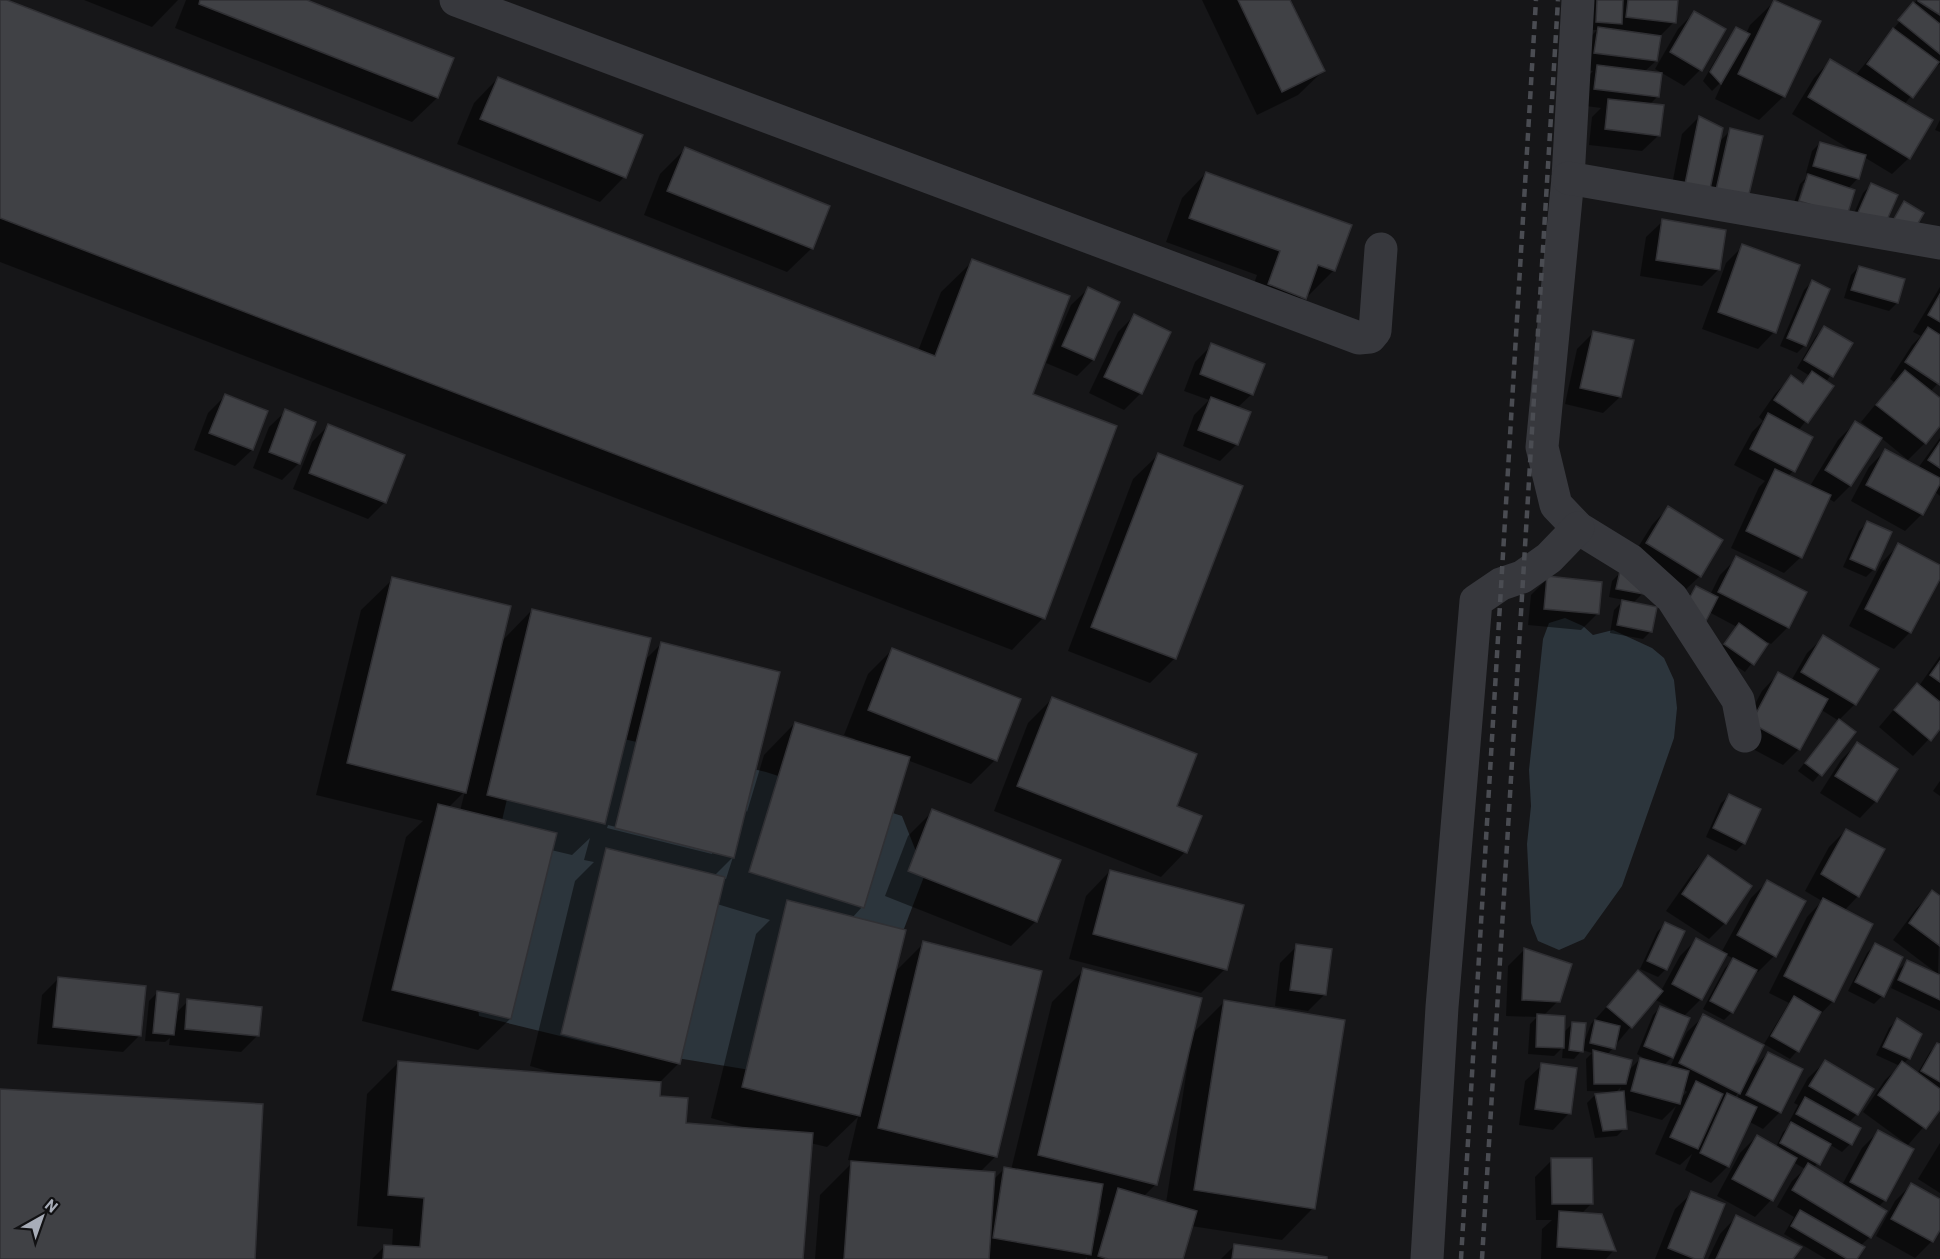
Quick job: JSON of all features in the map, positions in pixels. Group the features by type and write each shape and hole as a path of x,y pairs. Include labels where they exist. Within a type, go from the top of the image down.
{"street":[{"path":"456,0 1359,338 1370,337 1375,331 1381,249"},
{"path":"1578,0 1568,178 1542,447 1556,505 1578,528 1630,560 1672,598 1738,700 1745,736"},
{"path":"1568,178 1940,243"},
{"path":"1427,1259 1442,1007 1476,601 1501,584 1522,577 1549,558 1578,528"}],"shaded area":[{"path":"1565,618 1583,626 1593,635 1613,630 1652,648 1664,658 1674,680 1677,708 1674,738 1622,886 1584,939 1559,950 1538,941 1531,923 1527,844 1531,806 1529,770 1543,639 1549,623"},
{"path":"572,727 766,772 902,816 925,874 892,960 811,1080 597,1045 479,1016 471,951 508,795"}],"building":[{"path":"0,0 7,0 935,356 972,259 1070,296 1033,394 1117,426 1045,619 0,218"},
{"path":"200,0 307,0 454,58 438,98 199,4"},
{"path":"1238,0 1290,0 1325,71 1282,92"},
{"path":"1597,0 1623,0 1622,24 1596,22"},
{"path":"1628,0 1678,0 1676,23 1626,17"},
{"path":"1774,0 1821,21 1785,97 1738,74"},
{"path":"1940,0 1940,15 1918,1"},
{"path":"1913,2 1940,24 1940,54 1898,20"},
{"path":"1694,11 1726,29 1702,71 1670,52"},
{"path":"1598,27 1661,36 1657,61 1594,53"},
{"path":"1736,27 1750,34 1721,84 1710,72"},
{"path":"1893,28 1939,62 1913,98 1867,64"},
{"path":"1830,59 1933,120 1910,159 1808,97"},
{"path":"1597,65 1662,73 1659,97 1594,89"},
{"path":"498,77 643,135 626,178 480,119"},
{"path":"1608,99 1664,105 1660,136 1605,129"},
{"path":"1699,116 1723,128 1710,189 1685,184"},
{"path":"1730,128 1763,136 1748,198 1716,190"},
{"path":"1820,142 1866,155 1859,179 1813,166"},
{"path":"685,147 830,206 813,249 667,191"},
{"path":"1206,172 1352,225 1335,271 1318,265 1306,299 1268,284 1280,251 1189,218"},
{"path":"1808,174 1855,190 1847,216 1799,201"},
{"path":"1871,183 1898,195 1883,229 1856,217"},
{"path":"1904,201 1924,213 1913,232 1890,226"},
{"path":"1662,219 1726,230 1720,270 1656,260"},
{"path":"1742,244 1800,265 1776,333 1718,312"},
{"path":"1859,266 1905,279 1898,303 1851,290"},
{"path":"1812,280 1830,289 1806,346 1787,338"},
{"path":"1088,287 1120,302 1094,360 1062,346"},
{"path":"1940,294 1940,322 1928,315"},
{"path":"1134,314 1171,332 1142,394 1104,377"},
{"path":"1824,326 1853,343 1833,377 1804,360"},
{"path":"1928,327 1940,335 1940,385 1905,362"},
{"path":"1593,331 1634,340 1621,397 1580,388"},
{"path":"1211,343 1265,364 1253,395 1200,374"},
{"path":"1905,370 1940,398 1940,426 1926,444 1876,405"},
{"path":"1812,371 1834,386 1808,423 1774,400 1791,375 1803,384"},
{"path":"225,394 268,411 253,450 209,433"},
{"path":"1211,397 1251,412 1238,445 1198,430"},
{"path":"285,409 316,422 300,464 269,452"},
{"path":"1768,413 1813,437 1795,472 1750,449"},
{"path":"1855,421 1882,438 1851,486 1825,470"},
{"path":"328,424 405,455 386,503 309,473"},
{"path":"1940,442 1940,468 1928,460"},
{"path":"1885,449 1940,478 1940,484 1923,515 1866,485"},
{"path":"1158,453 1243,486 1176,659 1091,627"},
{"path":"1775,469 1831,495 1802,558 1746,531"},
{"path":"1668,506 1723,540 1701,577 1646,543"},
{"path":"1867,521 1892,532 1875,570 1850,559"},
{"path":"1898,543 1940,565 1940,579 1911,633 1865,609"},
{"path":"1736,556 1807,592 1789,628 1718,592"},
{"path":"1620,571 1644,594 1616,589"},
{"path":"1547,576 1602,582 1599,614 1544,609"},
{"path":"392,577 511,606 466,793 347,763"},
{"path":"1696,586 1718,597 1706,621 1684,608"},
{"path":"1622,600 1657,607 1652,632 1617,625"},
{"path":"532,609 651,638 605,824 487,795"},
{"path":"1739,623 1768,644 1754,665 1724,644"},
{"path":"1823,635 1879,669 1856,705 1801,672"},
{"path":"661,642 780,672 734,858 615,828"},
{"path":"892,648 1021,699 997,761 868,710"},
{"path":"1940,661 1940,682 1930,675"},
{"path":"1778,672 1828,699 1800,750 1751,723"},
{"path":"1917,683 1940,702 1940,729 1931,741 1894,710"},
{"path":"1052,697 1197,754 1177,806 1202,816 1187,853 1017,786"},
{"path":"1839,719 1856,732 1822,776 1805,763"},
{"path":"795,722 910,757 864,908 749,872"},
{"path":"1857,742 1898,769 1877,802 1835,776"},
{"path":"1729,794 1761,809 1745,844 1713,828"},
{"path":"438,804 557,833 511,1019 392,990"},
{"path":"932,809 1061,860 1037,922 908,871"},
{"path":"1846,829 1885,849 1859,897 1821,874"},
{"path":"606,848 725,877 680,1064 561,1034"},
{"path":"1708,855 1752,886 1726,924 1682,894"},
{"path":"1110,870 1244,905 1227,970 1093,934"},
{"path":"1767,880 1806,901 1776,957 1737,935"},
{"path":"1932,890 1940,896 1940,946 1909,923"},
{"path":"1823,898 1873,924 1834,1002 1784,976"},
{"path":"787,900 906,930 860,1116 742,1087"},
{"path":"1665,922 1685,931 1667,970 1647,961"},
{"path":"1696,938 1727,954 1702,1000 1672,984"},
{"path":"923,941 1042,971 997,1157 878,1128"},
{"path":"1875,943 1903,957 1884,997 1855,982"},
{"path":"1296,944 1332,949 1326,995 1290,990"},
{"path":"1524,948 1572,964 1560,1002 1522,1000"},
{"path":"1733,958 1757,970 1733,1013 1710,1001"},
{"path":"1907,960 1940,975 1940,1000 1898,980"},
{"path":"1083,968 1202,998 1157,1185 1038,1155"},
{"path":"1638,970 1663,991 1632,1028 1607,1007"},
{"path":"58,977 146,986 141,1036 53,1027"},
{"path":"157,991 179,994 174,1035 153,1033"},
{"path":"1794,996 1821,1012 1799,1052 1771,1036"},
{"path":"187,999 262,1007 259,1036 185,1029"},
{"path":"1224,1000 1345,1020 1315,1209 1194,1190"},
{"path":"1660,1006 1690,1018 1673,1058 1644,1046"},
{"path":"1537,1014 1565,1016 1564,1048 1536,1047"},
{"path":"1703,1014 1764,1045 1740,1094 1679,1063"},
{"path":"1897,1018 1922,1034 1910,1059 1883,1047"},
{"path":"1595,1020 1620,1026 1615,1049 1590,1043"},
{"path":"1572,1022 1586,1023 1583,1052 1569,1050"},
{"path":"1937,1043 1940,1044 1940,1082 1921,1071"},
{"path":"1593,1050 1632,1060 1626,1084 1594,1084"},
{"path":"1768,1052 1803,1069 1781,1113 1746,1095"},
{"path":"1640,1058 1689,1071 1680,1104 1631,1091"},
{"path":"1825,1060 1874,1089 1858,1115 1809,1086"},
{"path":"398,1061 661,1082 660,1096 688,1098 686,1123 813,1133 803,1259 383,1259 384,1245 420,1247 424,1198 388,1195"},
{"path":"1902,1061 1940,1089 1940,1110 1926,1129 1878,1095"},
{"path":"1541,1063 1577,1068 1571,1114 1535,1109"},
{"path":"1696,1081 1723,1094 1698,1149 1670,1137"},
{"path":"0,1089 263,1104 255,1259 0,1259"},
{"path":"1624,1091 1627,1129 1603,1131 1595,1094"},
{"path":"1727,1093 1757,1107 1729,1167 1700,1153"},
{"path":"1805,1097 1861,1128 1852,1145 1796,1114"},
{"path":"1791,1122 1831,1144 1820,1165 1780,1143"},
{"path":"1878,1130 1914,1149 1886,1201 1850,1182"},
{"path":"1757,1135 1797,1158 1773,1201 1732,1179"},
{"path":"1551,1158 1592,1158 1593,1204 1552,1204"},
{"path":"851,1161 995,1172 989,1259 844,1259"},
{"path":"1808,1163 1887,1211 1871,1238 1792,1190"},
{"path":"1004,1167 1103,1184 1091,1255 993,1238"},
{"path":"1911,1183 1940,1199 1940,1230 1933,1242 1891,1219"},
{"path":"1118,1188 1197,1211 1183,1259 1108,1259 1098,1256"},
{"path":"1691,1191 1725,1204 1703,1259 1695,1259 1668,1248"},
{"path":"1800,1210 1865,1247 1857,1259 1847,1259 1791,1226"},
{"path":"1559,1211 1602,1214 1616,1251 1557,1247"},
{"path":"1736,1215 1802,1247 1793,1259 1716,1259"},
{"path":"1234,1244 1327,1257 1327,1259 1232,1259"}],"railway":[{"path":"1461,1259 1536,0"},
{"path":"1482,1259 1558,0"}]}
